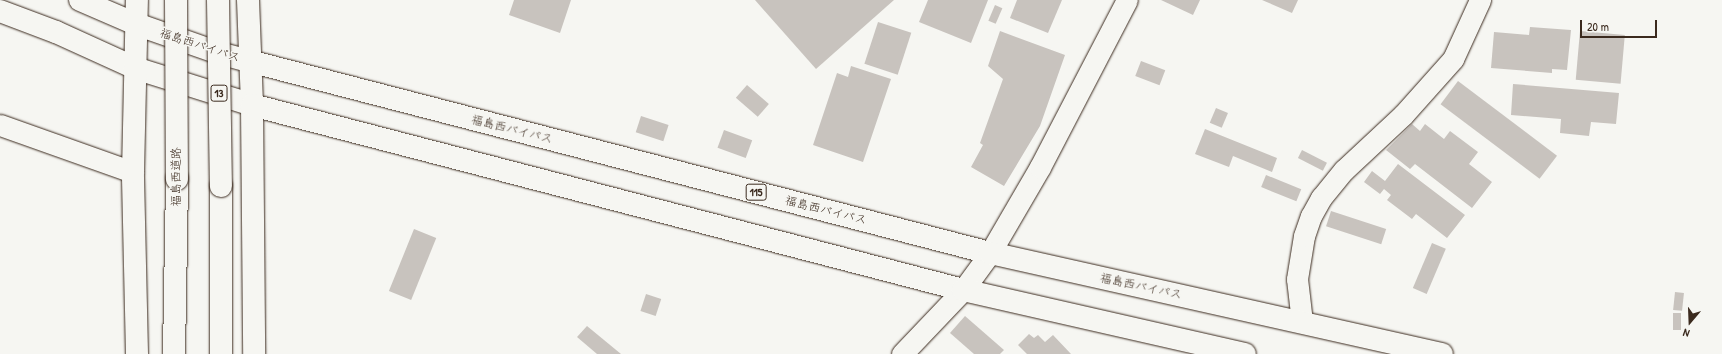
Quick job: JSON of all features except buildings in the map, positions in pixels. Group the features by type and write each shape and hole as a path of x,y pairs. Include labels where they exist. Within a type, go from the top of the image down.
{"highway":[{"name":"福島西バイパス","path":"80,0 136,24 219,53 249,61 990,253 1442,354"},
{"path":"136,354 132,172 137,0"},
{"name":"福島西道路","path":"174,354 177,179 176,0"},
{"name":"13","path":"218,0 221,354"},
{"path":"248,0 249,61 252,105 254,354"},
{"path":"0,11 56,32 135,68 252,105 963,290 1245,354"}],"street":[{"path":"902,354 963,290 990,253 1040,167 1127,0"},
{"path":"1302,322 1297,279 1304,236 1311,216 1321,198 1344,170 1403,115 1453,59 1480,0"},
{"path":"0,124 132,172"}]}
